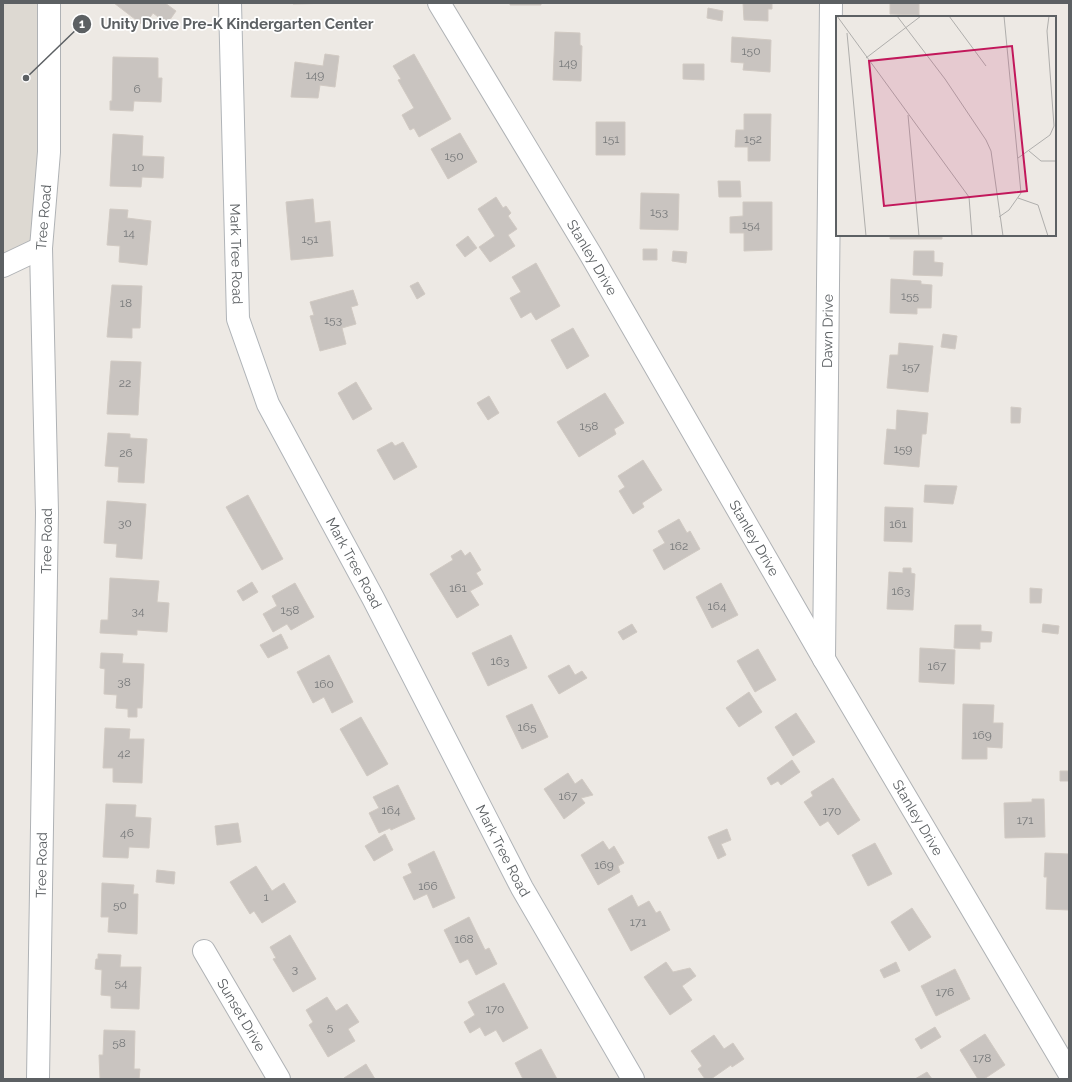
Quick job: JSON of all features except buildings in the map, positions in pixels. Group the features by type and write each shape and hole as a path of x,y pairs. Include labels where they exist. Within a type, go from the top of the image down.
{"street":[{"name":"Tree Road","path":"38,1079 47,513 41,248 49,152 49,3"},
{"name":"Mark Tree Road","path":"230,3 238,319 268,404 376,605 522,888 633,1079"},
{"name":"Stanley Drive","path":"439,3 591,255 824,659 1069,1073"},
{"name":"Dawn Drive","path":"824,659 831,3"},
{"path":"3,266 41,248"},
{"name":"Sunset Drive","path":"204,951 279,1079"}],"shaded area":[{"path":"3,3 49,3 41,248 3,266"}],"place":[{"name":"Unity Drive Pre-K Kindergarten Center","path":"26,78"}]}
